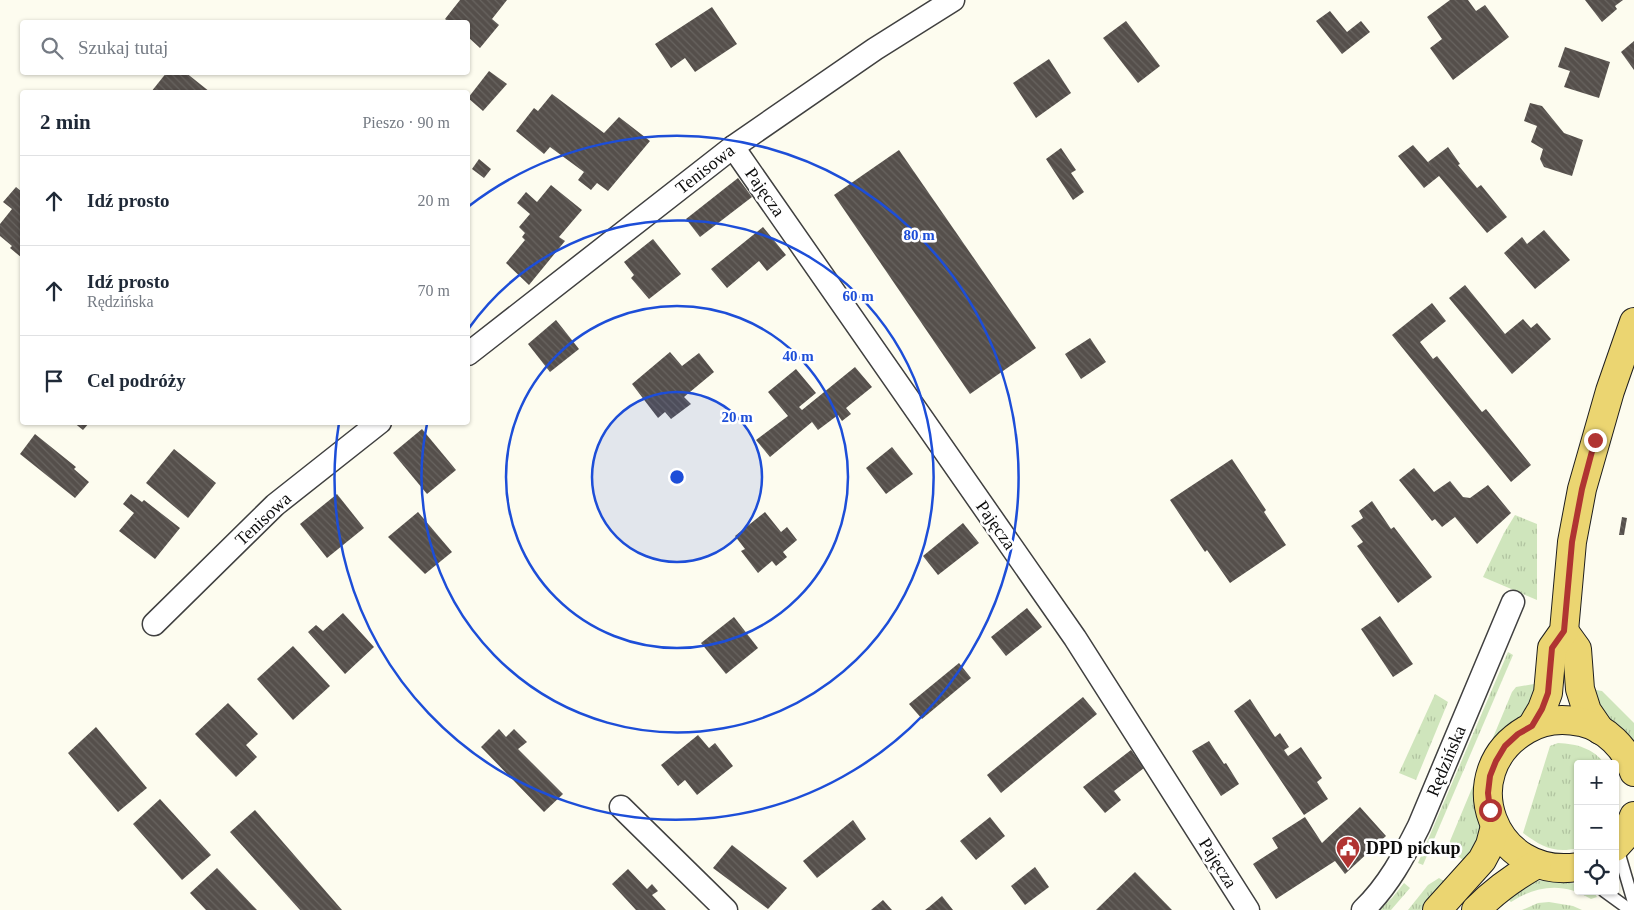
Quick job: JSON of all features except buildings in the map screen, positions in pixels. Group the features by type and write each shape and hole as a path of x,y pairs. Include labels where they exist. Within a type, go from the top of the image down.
{"main road":[{"path":"1532,726 1542,709 1548,693 1552,648 1564,631 1572,542 1582,489 1610,391 1634,322"},
{"path":"1564,631 1577,649 1580,690 1587,711 1600,730"},
{"path":"1574,870 1551,868 1524,858 1502,838 1495,826 1490,810 1488,793 1490,776 1505,746 1518,734 1532,726 1560,720 1580,722 1600,730 1618,744 1626,754 1634,772"},
{"path":"1619,843 1626,835 1634,816"},
{"path":"1436,910 1482,860 1490,845 1495,826"},
{"path":"1476,910 1504,884 1537,864"}],"street":[{"name":"Tenisowa","path":"470,352 733,146 875,49 953,0"},
{"name":"Pajęcza","path":"733,146 1075,638 1248,910"},
{"name":"Tenisowa","path":"154,624 275,505 376,425"},
{"name":"Rędzińska","path":"1363,910 1389,879 1416,833 1513,602"},
{"path":"621,807 726,910"}],"lane":[{"path":"1617,850 1634,904"},
{"path":"1609,895 1630,910"}],"green space":[{"path":"1515,515 1537,524 1537,600 1483,577 1504,533"},
{"path":"1508,652 1513,655 1423,865 1418,863"},
{"path":"1542,684 1481,827 1480,838 1466,863 1453,850 1450,841 1512,692 1516,687"},
{"path":"1591,689 1602,691 1634,723 1634,744 1602,712"},
{"path":"1435,694 1448,702 1416,780 1399,773"},
{"path":"1558,743 1572,744 1590,751 1601,760 1574,760 1574,849 1569,850 1548,848 1523,833 1550,746"},
{"path":"1439,878 1447,883 1421,910 1408,910 1428,885"},
{"path":"1549,880 1574,883 1574,891 1561,888 1541,889 1521,896 1511,902 1504,896 1533,881"},
{"path":"1404,883 1410,888 1391,910 1379,910 1392,898"},
{"path":"1583,895 1596,895 1597,897 1591,899"},
{"path":"1549,902 1573,906 1582,910 1522,910 1538,903"}],"place":[{"name":"DPD pickup","path":"1348,869"}],"route":[{"path":"1490,810 1488,793 1490,776 1496,761 1505,746 1518,734 1532,726 1542,709 1548,693 1552,648 1564,631 1572,542 1582,489 1595,440"}]}
